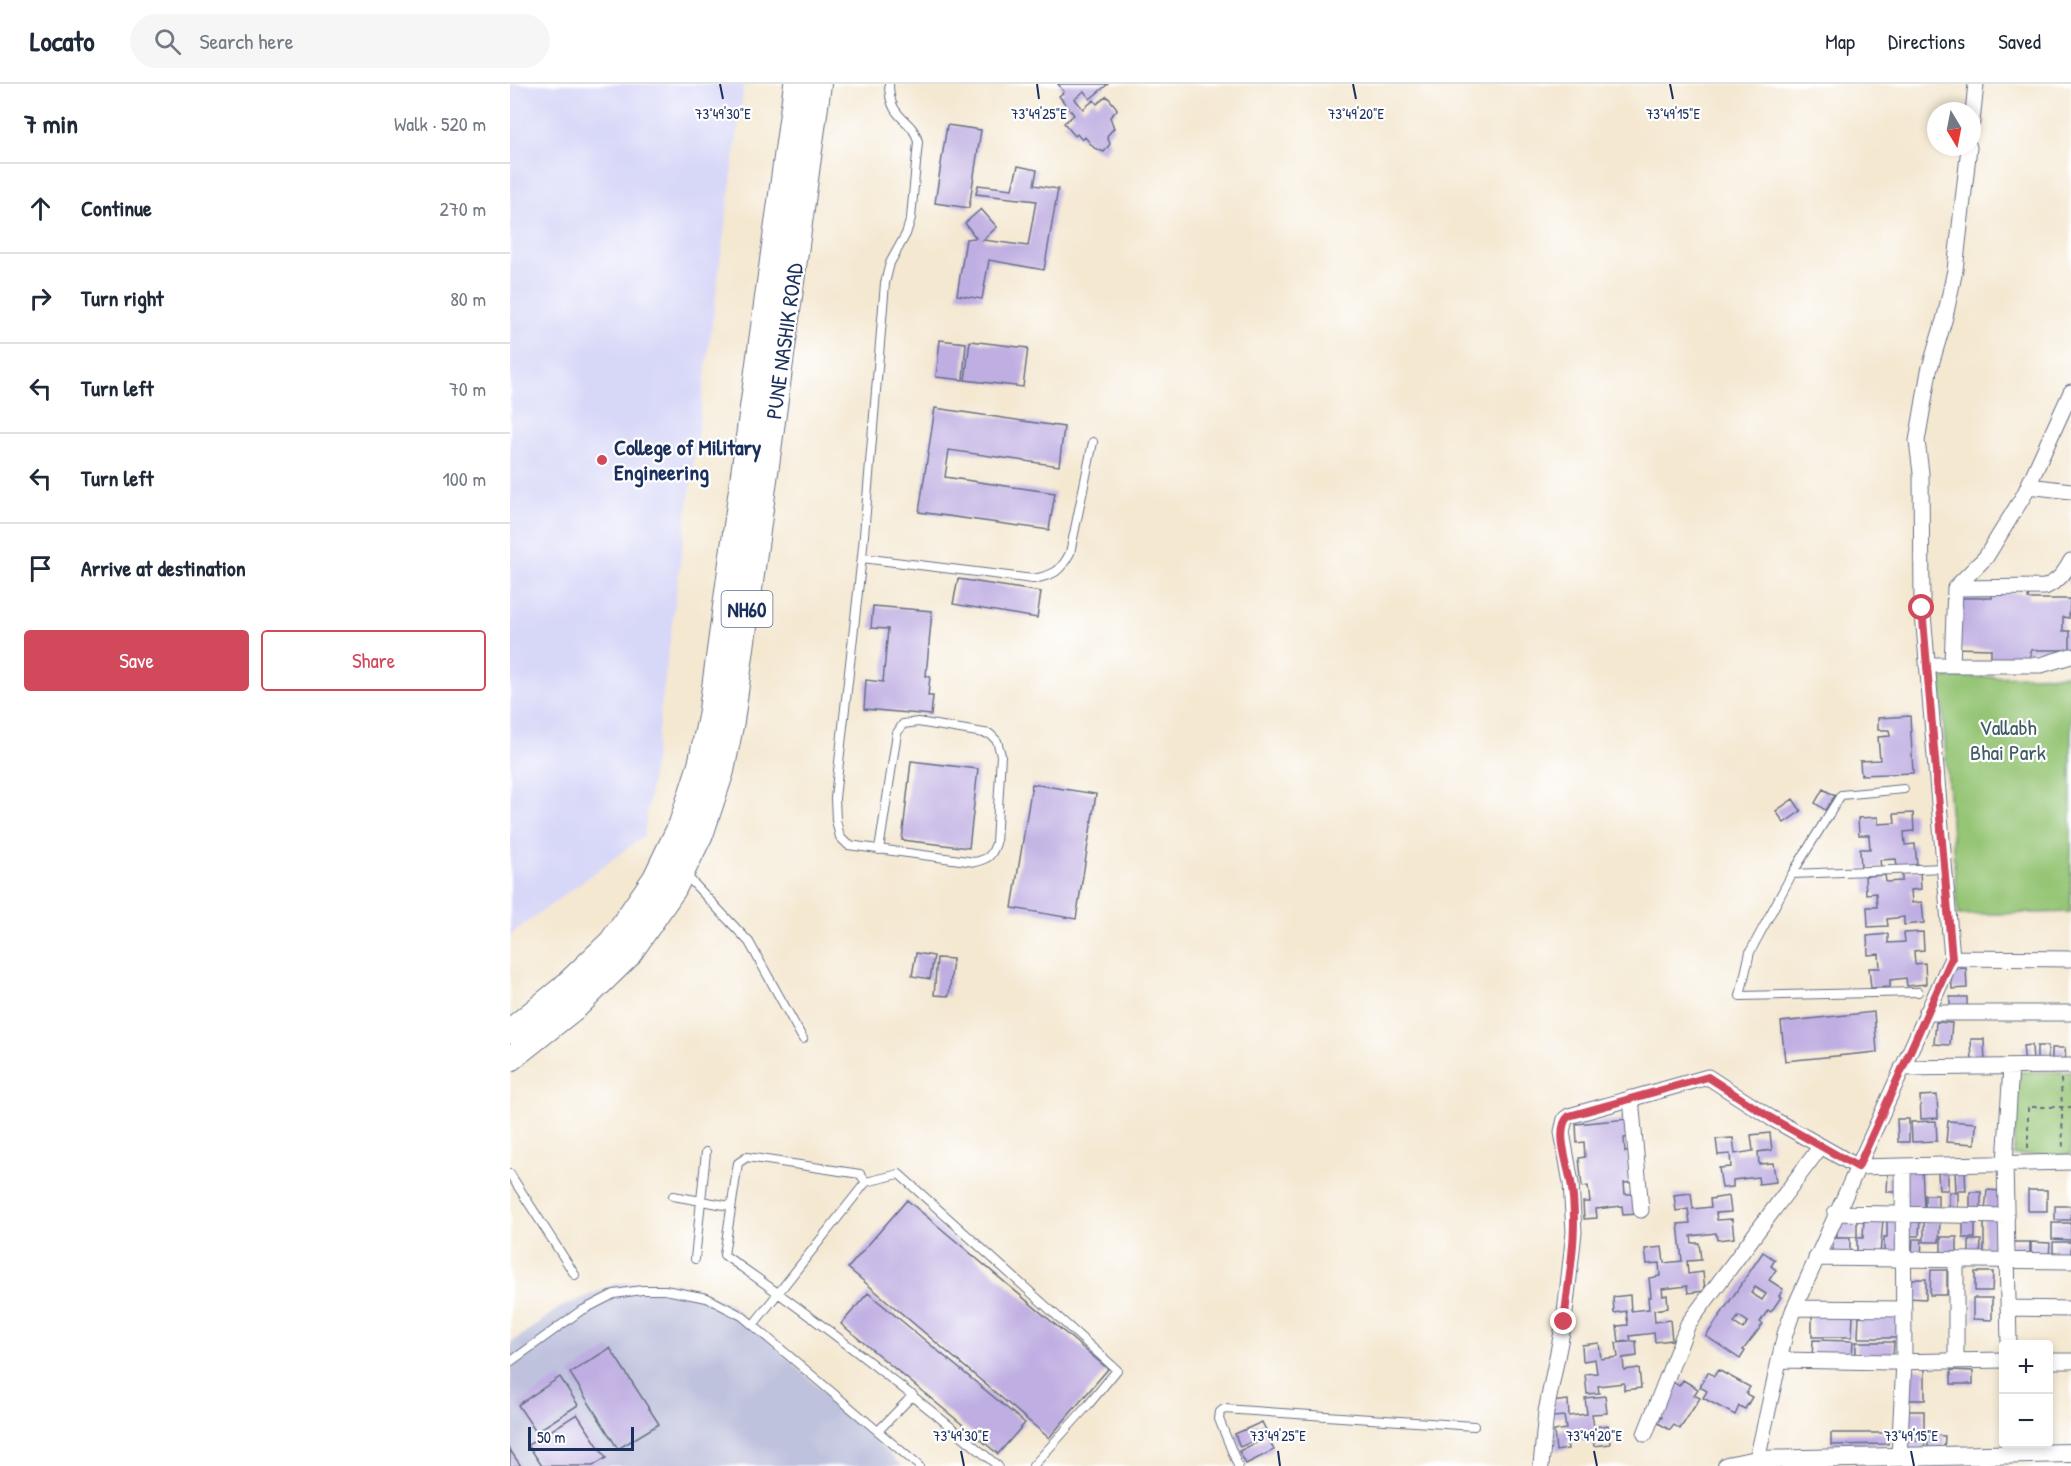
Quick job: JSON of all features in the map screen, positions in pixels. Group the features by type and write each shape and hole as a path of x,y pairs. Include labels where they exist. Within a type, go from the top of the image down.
{"highway":[{"name":"PUNE NASHIK ROAD","path":"510,1059 578,1005 628,956 674,889 702,832 722,771 732,721 779,296 796,84"},
{"name":"PUNE NASHIK ROAD","path":"510,1031 564,988 611,942 655,878 681,824 700,765 710,717 779,296 819,84"}],"street":[{"path":"1974,102 1976,84"},
{"path":"1757,1460 1785,1334 1794,1308 1952,958 1922,602 1921,473 1917,441 1929,371 1945,317 1955,270 1968,156"},
{"path":"1952,664 1954,588 1986,557 2028,486 2067,410 2071,392"},
{"path":"2028,486 2071,491"},
{"path":"1954,588 2045,587 2055,583 2071,561"},
{"path":"1927,665 2041,665 2071,656"},
{"path":"1952,958 2071,959"},
{"path":"1926,1013 2071,1013"},
{"path":"1902,1068 2066,1066"},
{"path":"2009,1340 2005,1163 2011,1067"},
{"path":"1541,1466 1546,1412 1564,1322 1574,1232 1574,1209 1562,1125 1565,1119 1575,1113 1708,1077 1771,1118 1858,1167 2005,1163 2067,1156"},
{"path":"1631,1098 1641,1210"},
{"path":"1645,1434 1688,1324 1821,1146"},
{"path":"1899,1457 1904,1362 1903,1166"},
{"path":"1835,1213 2007,1216"},
{"path":"1816,1258 2071,1261"},
{"path":"1956,1260 1956,1361"},
{"path":"1794,1308 1904,1309"},
{"path":"2008,1308 2071,1309"},
{"path":"1780,1360 1904,1362 1999,1360"},
{"path":"2053,1361 2071,1361"},
{"path":"1727,1466 1757,1460 1798,1462 2010,1449 2071,1453"}],"lane":[{"path":"879,850 897,733 903,724 918,722 990,734 998,741 1001,755 996,843 993,853 987,860 975,862 879,850 848,845 840,837 836,820 835,798 862,558 885,283 890,263 906,234 911,218 918,142 916,133 896,114 889,100 889,84"},
{"path":"862,558 1033,579 1048,576 1062,567 1070,553 1093,442"},
{"path":"1904,789 1841,795 1792,874 1750,952 1740,996 1918,992"},
{"path":"1792,874 1944,868"},
{"path":"682,872 749,942 803,1039"},
{"path":"695,1259 706,1152"},
{"path":"866,1182 860,1174 747,1157 738,1162 724,1255 778,1292 913,1395 998,1466"},
{"path":"510,1174 575,1275"},
{"path":"753,1325 866,1182 899,1174 1117,1370 1033,1466"},
{"path":"673,1196 730,1206"},
{"path":"510,1362 579,1312 614,1294 665,1290 707,1298 753,1325 919,1466"},
{"path":"879,1431 913,1395"},
{"path":"1238,1466 1220,1419 1220,1412 1224,1409 1474,1426"}],"path":[{"path":"2066,1066 2062,1107 2067,1156"},
{"path":"2028,1149 2028,1107 2071,1107"}],"shaded area":[{"name":"College of Military Engineering","path":"510,84 744,84 644,836 510,935"},
{"path":"618,1283 676,1283 729,1303 902,1466 510,1466 510,1344 559,1308"}],"green space":[{"name":"Vallabh Bhai Park","path":"2071,675 2071,912 1958,915 1940,678"},
{"path":"2014,1072 2071,1072 2071,1155 2014,1155"}],"building":[{"path":"1058,84 1108,84 1090,99 1084,91 1075,99 1083,109 1094,100 1097,104 1107,96 1116,107 1117,110 1110,117 1114,128 1107,136 1110,144 1104,152 1094,148 1085,137 1082,140 1077,134 1075,136 1064,123 1074,115 1059,96 1064,92"},
{"path":"947,125 981,130 969,208 935,203"},
{"path":"1018,166 1037,170 1034,185 1058,189 1044,270 989,260 982,299 957,295 966,239 976,238 965,223 981,209 997,227 983,240 1028,246 1036,201 976,194 978,185 1012,189"},
{"path":"940,340 966,343 963,380 936,377"},
{"path":"970,341 1028,348 1023,387 965,380"},
{"path":"935,408 1064,427 1059,466 949,450 945,477 1055,493 1049,530 919,512"},
{"path":"958,579 1041,592 1037,618 953,604"},
{"path":"1992,593 2029,593 2028,599 2070,599 2069,618 2063,617 2063,631 2070,631 2070,650 2031,650 2031,660 1991,660 1991,649 1955,648 1956,598 1992,598"},
{"path":"873,606 932,611 926,676 930,676 928,696 933,696 931,715 864,709 866,680 883,682 888,629 871,628"},
{"path":"1910,716 1913,773 1861,775 1860,761 1880,760 1878,737 1890,736 1889,730 1878,730 1878,718"},
{"path":"911,761 978,769 969,848 902,840"},
{"path":"1032,784 1096,794 1076,919 1012,908"},
{"path":"1823,789 1835,796 1825,810 1815,803"},
{"path":"1793,799 1801,811 1784,823 1776,811"},
{"path":"1913,813 1914,831 1904,832 1905,845 1915,844 1917,865 1897,867 1896,859 1880,860 1881,868 1861,869 1860,849 1870,849 1869,835 1859,835 1858,818 1878,817 1878,824 1895,823 1894,814"},
{"path":"1920,871 1921,889 1911,890 1912,903 1922,902 1924,923 1904,925 1904,917 1887,919 1888,926 1868,927 1867,907 1877,907 1876,893 1866,894 1865,876 1885,875 1886,882 1902,881 1902,872"},
{"path":"1923,932 1924,950 1914,951 1915,964 1925,963 1926,984 1907,986 1906,978 1890,980 1890,987 1871,988 1869,968 1880,968 1879,954 1868,955 1867,936 1888,934 1888,943 1905,942 1904,933"},
{"path":"916,953 934,956 930,979 912,976"},
{"path":"937,958 953,959 949,996 934,995"},
{"path":"1966,968 1967,988 1952,989 1951,969"},
{"path":"1950,997 1967,997 1967,1010 1950,1010"},
{"path":"1874,1012 1877,1052 1785,1061 1781,1022"},
{"path":"1936,1022 1952,1023 1950,1045 1934,1044"},
{"path":"1971,1039 1984,1039 1985,1064 1972,1064"},
{"path":"2032,1045 2033,1064 2025,1064 2023,1046"},
{"path":"2037,1046 2048,1046 2048,1065 2037,1065"},
{"path":"2052,1048 2065,1048 2066,1065 2052,1065"},
{"path":"1937,1095 1938,1118 1921,1119 1920,1096"},
{"path":"1628,1119 1630,1137 1624,1138 1625,1152 1631,1151 1634,1182 1624,1183 1625,1194 1635,1194 1637,1214 1623,1215 1622,1206 1596,1209 1597,1218 1584,1219 1583,1202 1590,1202 1588,1186 1582,1187 1579,1158 1585,1157 1584,1142 1577,1143 1576,1124"},
{"path":"1897,1119 1909,1119 1909,1142 1898,1142"},
{"path":"1936,1121 1937,1141 1912,1142 1911,1122"},
{"path":"1948,1121 1976,1123 1975,1144 1946,1142"},
{"path":"1770,1133 1772,1150 1758,1152 1759,1164 1773,1163 1776,1182 1759,1184 1758,1177 1733,1180 1733,1187 1722,1188 1719,1168 1731,1167 1730,1154 1718,1155 1716,1139 1733,1138 1735,1154 1753,1151 1751,1135"},
{"path":"1922,1168 1924,1208 1907,1209 1906,1169"},
{"path":"1888,1172 1897,1172 1896,1192 1887,1192"},
{"path":"1938,1172 1948,1172 1948,1190 1939,1190"},
{"path":"1955,1172 1965,1172 1966,1191 1956,1191"},
{"path":"1987,1190 2001,1191 1999,1212 1985,1211"},
{"path":"2028,1190 2047,1190 2047,1211 2028,1211"},
{"path":"1949,1192 1958,1193 1958,1212 1949,1211"},
{"path":"1970,1192 1981,1192 1981,1208 1970,1208"},
{"path":"1691,1193 1693,1209 1711,1207 1710,1199 1729,1196 1731,1212 1716,1213 1717,1220 1732,1219 1734,1238 1717,1240 1716,1233 1691,1236 1692,1243 1699,1243 1701,1260 1687,1261 1688,1274 1703,1272 1705,1291 1688,1293 1687,1286 1662,1289 1663,1296 1667,1295 1668,1308 1654,1310 1655,1322 1670,1320 1672,1340 1655,1342 1654,1333 1630,1336 1631,1341 1619,1342 1617,1326 1628,1325 1626,1311 1614,1313 1613,1297 1630,1295 1631,1311 1649,1309 1648,1297 1651,1297 1649,1278 1660,1276 1659,1263 1647,1264 1645,1249 1662,1247 1664,1263 1682,1261 1678,1224 1690,1223 1688,1209 1676,1211 1674,1195"},
{"path":"1925,1195 1938,1195 1938,1214 1925,1214"},
{"path":"907,1200 1108,1369 1049,1438 848,1268"},
{"path":"2055,1206 2071,1206 2071,1220 2055,1220"},
{"path":"1837,1215 1857,1215 1857,1237 1837,1237"},
{"path":"1887,1216 1898,1216 1900,1256 1884,1256"},
{"path":"1908,1216 1920,1216 1919,1236 1907,1236"},
{"path":"1864,1218 1883,1219 1880,1256 1857,1256 1857,1238 1863,1238"},
{"path":"1963,1218 1975,1218 1975,1238 1963,1238"},
{"path":"1984,1218 2002,1218 2001,1256 1984,1256"},
{"path":"1924,1221 1940,1221 1939,1242 1924,1242"},
{"path":"2052,1223 2071,1223 2071,1240 2052,1239"},
{"path":"1941,1237 1957,1237 1957,1257 1941,1257"},
{"path":"1833,1238 1850,1238 1850,1256 1833,1256"},
{"path":"1913,1239 1922,1239 1921,1257 1912,1257"},
{"path":"1969,1240 1981,1240 1980,1259 1969,1259"},
{"path":"2011,1242 2030,1242 2030,1256 2011,1256"},
{"path":"2031,1242 2050,1243 2049,1257 2031,1256"},
{"path":"2053,1242 2071,1242 2071,1258 2053,1258"},
{"path":"1763,1252 1775,1260 1771,1266 1776,1270 1769,1280 1783,1289 1779,1296 1781,1297 1771,1312 1768,1310 1760,1322 1763,1324 1743,1350 1745,1351 1740,1359 1706,1336","holes":["1755,1287 1766,1294 1762,1300 1751,1293","1739,1316 1748,1322 1743,1329 1734,1323"]},
{"path":"1931,1270 1947,1270 1947,1295 1930,1295"},
{"path":"1975,1272 1993,1272 1992,1291 1975,1291"},
{"path":"1907,1279 1926,1279 1926,1299 1907,1298"},
{"path":"868,1293 1025,1423 998,1454 841,1324"},
{"path":"1973,1298 1992,1298 1992,1320 1973,1319"},
{"path":"1812,1314 1853,1314 1852,1337 1812,1337"},
{"path":"1859,1315 1898,1316 1898,1338 1858,1338"},
{"path":"1813,1340 1853,1341 1852,1359 1812,1358"},
{"path":"1636,1341 1637,1356 1623,1358 1624,1370 1639,1368 1641,1388 1624,1390 1624,1383 1598,1386 1599,1393 1587,1394 1585,1374 1597,1373 1595,1359 1583,1361 1582,1345 1599,1343 1601,1359 1618,1357 1616,1343"},
{"path":"1856,1342 1894,1342 1893,1360 1856,1359"},
{"path":"610,1348 659,1424 618,1449 570,1373"},
{"path":"1906,1369 1925,1369 1925,1400 1906,1400"},
{"path":"1718,1370 1750,1387 1746,1394 1752,1397 1745,1409 1739,1406 1735,1415 1703,1398 1707,1391 1700,1387 1708,1372 1714,1376"},
{"path":"1951,1370 1973,1371 1973,1384 1951,1384"},
{"path":"560,1377 578,1405 536,1432 518,1405"},
{"path":"1683,1380 1698,1389 1694,1395 1700,1398 1680,1429 1674,1425 1670,1430 1658,1423 1662,1417 1654,1412 1673,1382 1679,1386"},
{"path":"1605,1396 1607,1413 1592,1414 1594,1427 1608,1425 1610,1444 1594,1446 1593,1439 1567,1442 1568,1449 1556,1451 1554,1431 1566,1429 1564,1416 1553,1417 1551,1402 1568,1400 1569,1416 1587,1414 1585,1398"},
{"path":"1903,1411 1924,1411 1924,1438 1904,1438"},
{"path":"577,1414 606,1458 593,1466 542,1466 528,1445"},
{"path":"1262,1422 1268,1434 1240,1447 1235,1434"},
{"path":"1831,1433 1888,1433 1888,1444 1831,1445"},
{"path":"1928,1435 1945,1436 1944,1451 1928,1450"},
{"path":"1268,1437 1274,1450 1246,1464 1239,1451"},
{"path":"1903,1440 1925,1442 1924,1452 1902,1450"},
{"path":"510,1450 521,1466 510,1466"}],"place":[{"name":"College of Military Engineering","path":"602,460"}],"route":[{"path":"1564,1322 1574,1232 1571,1183 1562,1132 1562,1125 1569,1116 1708,1077 1771,1118 1858,1167 1952,958 1922,608"}]}
